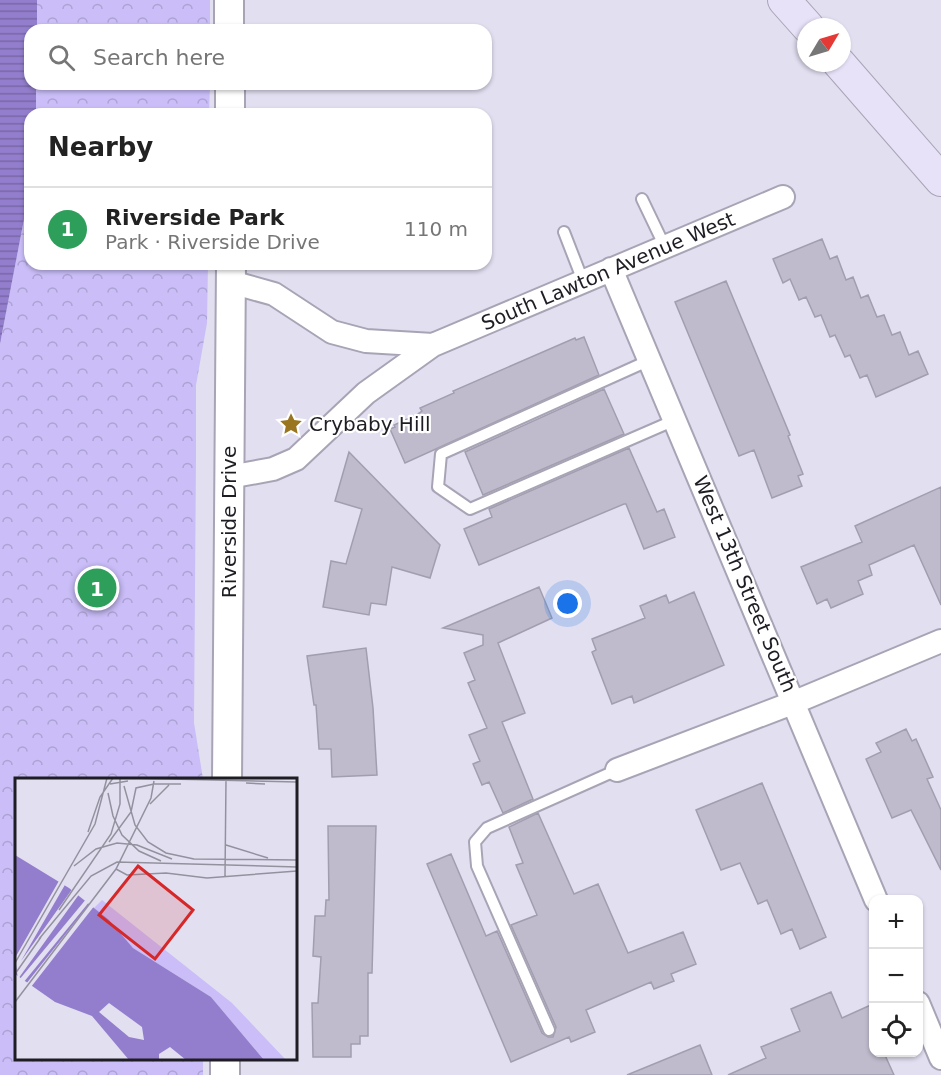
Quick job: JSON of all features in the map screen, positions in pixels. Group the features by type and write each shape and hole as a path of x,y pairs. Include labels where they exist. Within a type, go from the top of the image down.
{"main road":[{"path":"784,0 800,18"},
{"path":"847,72 941,180"}],"street":[{"path":"229,0 229,24"},
{"path":"230,90 230,108"},
{"name":"South Lawton Avenue West","path":"229,477 273,469 296,459 366,393 433,345 783,197"},
{"name":"West 13th Street South","path":"611,269 795,702 874,895"},
{"name":"South Lawton Avenue West","path":"231,273 274,294 332,332 366,341 433,345"},
{"name":"Riverside Drive","path":"227,778 231,273"},
{"path":"617,770 795,702 941,641"},
{"path":"923,1015 941,1058"}],"lane":[{"path":"642,199 664,247"},
{"path":"564,232 583,281"},
{"path":"650,360 441,454 438,487 470,509 675,420"},
{"path":"549,1030 477,866 475,842 487,828 617,770"}],"green space":[{"path":"37,0 210,0 210,24 37,24"},
{"path":"36,90 210,90 209,108 36,108"},
{"path":"24,219 24,270 208,270 207,323 196,385 194,723 203,778 15,778 15,1060 203,1060 203,1075 0,1075 0,344"}],"shaded area":[{"path":"0,0 37,0 37,24 24,24 24,90 36,90 36,108 24,108 24,219 0,344"}],"building":[{"path":"822,239 830,259 837,256 846,280 853,277 861,298 868,295 877,317 884,315 892,335 900,332 909,355 918,351 928,374 876,397 867,375 860,378 850,355 845,357 835,335 830,337 821,315 815,317 806,297 799,300 790,279 783,283 773,259"},
{"path":"726,281 790,435 788,436 803,474 798,476 802,486 772,498 754,450 739,456 675,302"},
{"path":"584,337 599,375 405,463 390,429 395,427 394,425 416,415 422,411 420,408 454,393 453,391 575,338 576,340"},
{"path":"604,389 624,434 483,495 465,452"},
{"path":"629,448 657,512 664,509 675,537 644,549 626,504 624,504 479,565 464,529 492,517 489,509"},
{"path":"349,452 440,545 430,578 392,567 386,605 371,603 369,615 323,607 331,561 346,564 362,509 335,501"},
{"path":"941,487 941,605 914,545 869,565 872,575 858,581 863,594 831,608 827,599 817,604 801,567 862,542 855,526"},
{"path":"539,587 552,618 498,643 525,713 502,722 533,799 503,813 489,782 482,785 473,764 480,761 469,735 487,728 468,683 475,680 464,653 483,645 483,635 443,628"},
{"path":"694,592 724,665 634,703 632,696 612,704 592,652 596,650 592,639 645,618 640,606 666,595 669,603"},
{"path":"366,648 377,775 332,777 331,749 319,749 316,705 314,705 307,656"},
{"path":"906,729 912,741 916,739 933,777 927,779 941,810 941,870 911,810 892,818 866,759 881,752 876,743"},
{"path":"762,783 826,937 800,949 792,929 781,934 767,900 758,904 740,863 721,870 696,810"},
{"path":"538,813 574,894 598,884 628,953 683,932 696,964 671,974 674,981 654,989 651,982 586,1010 595,1032 571,1042 569,1037 511,1062 427,864 451,854 486,936 497,931 542,1033 553,1037 556,1027 511,925 537,915 516,865 523,863 509,827"},
{"path":"328,826 376,826 372,973 368,973 368,1036 360,1036 360,1044 351,1044 351,1057 313,1057 312,1003 318,1003 321,957 313,956 315,916 325,916 326,900 329,900"},
{"path":"831,992 842,1018 869,1006 869,1057 886,1057 894,1075 728,1075 766,1058 761,1047 800,1031 791,1009"},
{"path":"700,1045 712,1075 627,1075"}],"place":[{"name":"Crybaby Hill","path":"291,424"},
{"name":"Riverside Park","path":"97,588"}]}
